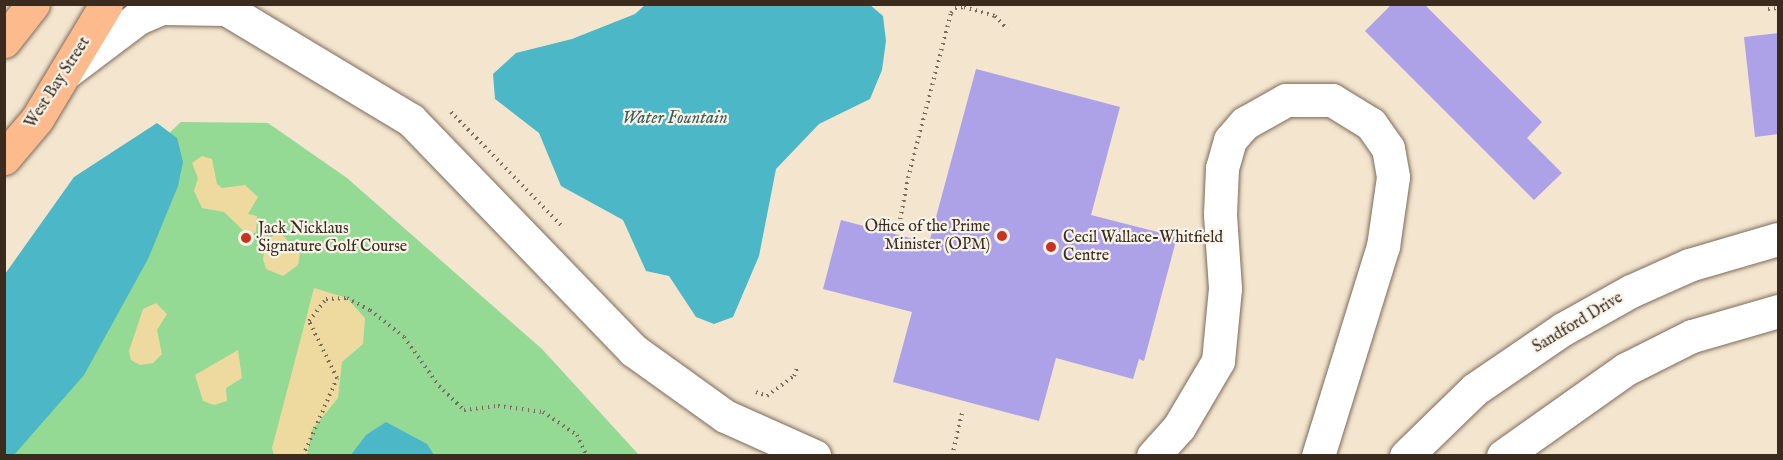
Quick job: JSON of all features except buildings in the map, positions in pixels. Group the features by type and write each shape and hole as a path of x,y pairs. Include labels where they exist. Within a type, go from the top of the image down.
{"main road":[{"path":"4,41 33,4"},
{"name":"West Bay Street","path":"4,158 37,118 106,4"}],"street":[{"path":"65,73 138,18 162,8 222,7 411,120 633,350 724,416 814,456"},
{"path":"1153,456 1179,428 1218,361 1226,288 1220,214 1222,168 1230,140 1245,123 1286,100 1332,100 1371,124 1388,148 1393,177 1383,246 1318,456"},
{"name":"Sandford Drive","path":"1406,456 1475,389 1563,329 1631,291 1689,266 1779,239"},
{"path":"1503,456 1626,369 1692,336 1779,311"}],"path":[{"path":"898,231 908,178 951,13 955,8 964,7 995,16 1007,29"},
{"path":"1768,9 1779,8"},
{"path":"303,456 337,378 309,321 326,299 346,298 370,310 404,337 439,386 464,410 498,406 543,412 577,435 587,456"},
{"path":"952,456 962,413"}],"green space":[{"name":"Jack Nicklaus Signature Golf Course","path":"181,122 268,123 347,178 542,349 639,455 5,456 117,181"}],"sand":[{"path":"202,156 212,159 217,184 222,188 245,185 258,197 248,214 257,216 256,232 249,236 224,212 202,208 194,191 198,178 192,163"},
{"path":"279,231 300,254 298,265 283,276 266,269 263,259 266,241"},
{"path":"314,288 347,298 365,318 363,344 342,362 338,398 312,430 307,455 274,455 272,448"},
{"path":"156,303 167,314 157,330 162,354 153,363 140,365 131,360 129,351 143,309"},
{"path":"238,350 242,378 226,388 227,401 214,405 203,401 195,375"}],"water":[{"name":"Water Fountain","path":"646,4 869,4 883,16 886,41 882,70 870,99 819,124 776,169 759,256 733,317 714,324 696,317 669,276 646,271 623,220 561,186 539,133 495,99 493,74 516,53 572,39 635,14"},
{"path":"157,123 177,138 183,162 178,186 148,259 84,375 14,455 5,455 5,274 74,177"},
{"path":"386,422 427,444 434,455 351,455 366,435"}],"place":[{"name":"Office of the Prime Minister (OPM)","path":"1002,236"},
{"name":"Jack Nicklaus Signature Golf Course","path":"246,238"},
{"name":"Cecil Wallace-Whitfield Centre","path":"1051,247"}]}
